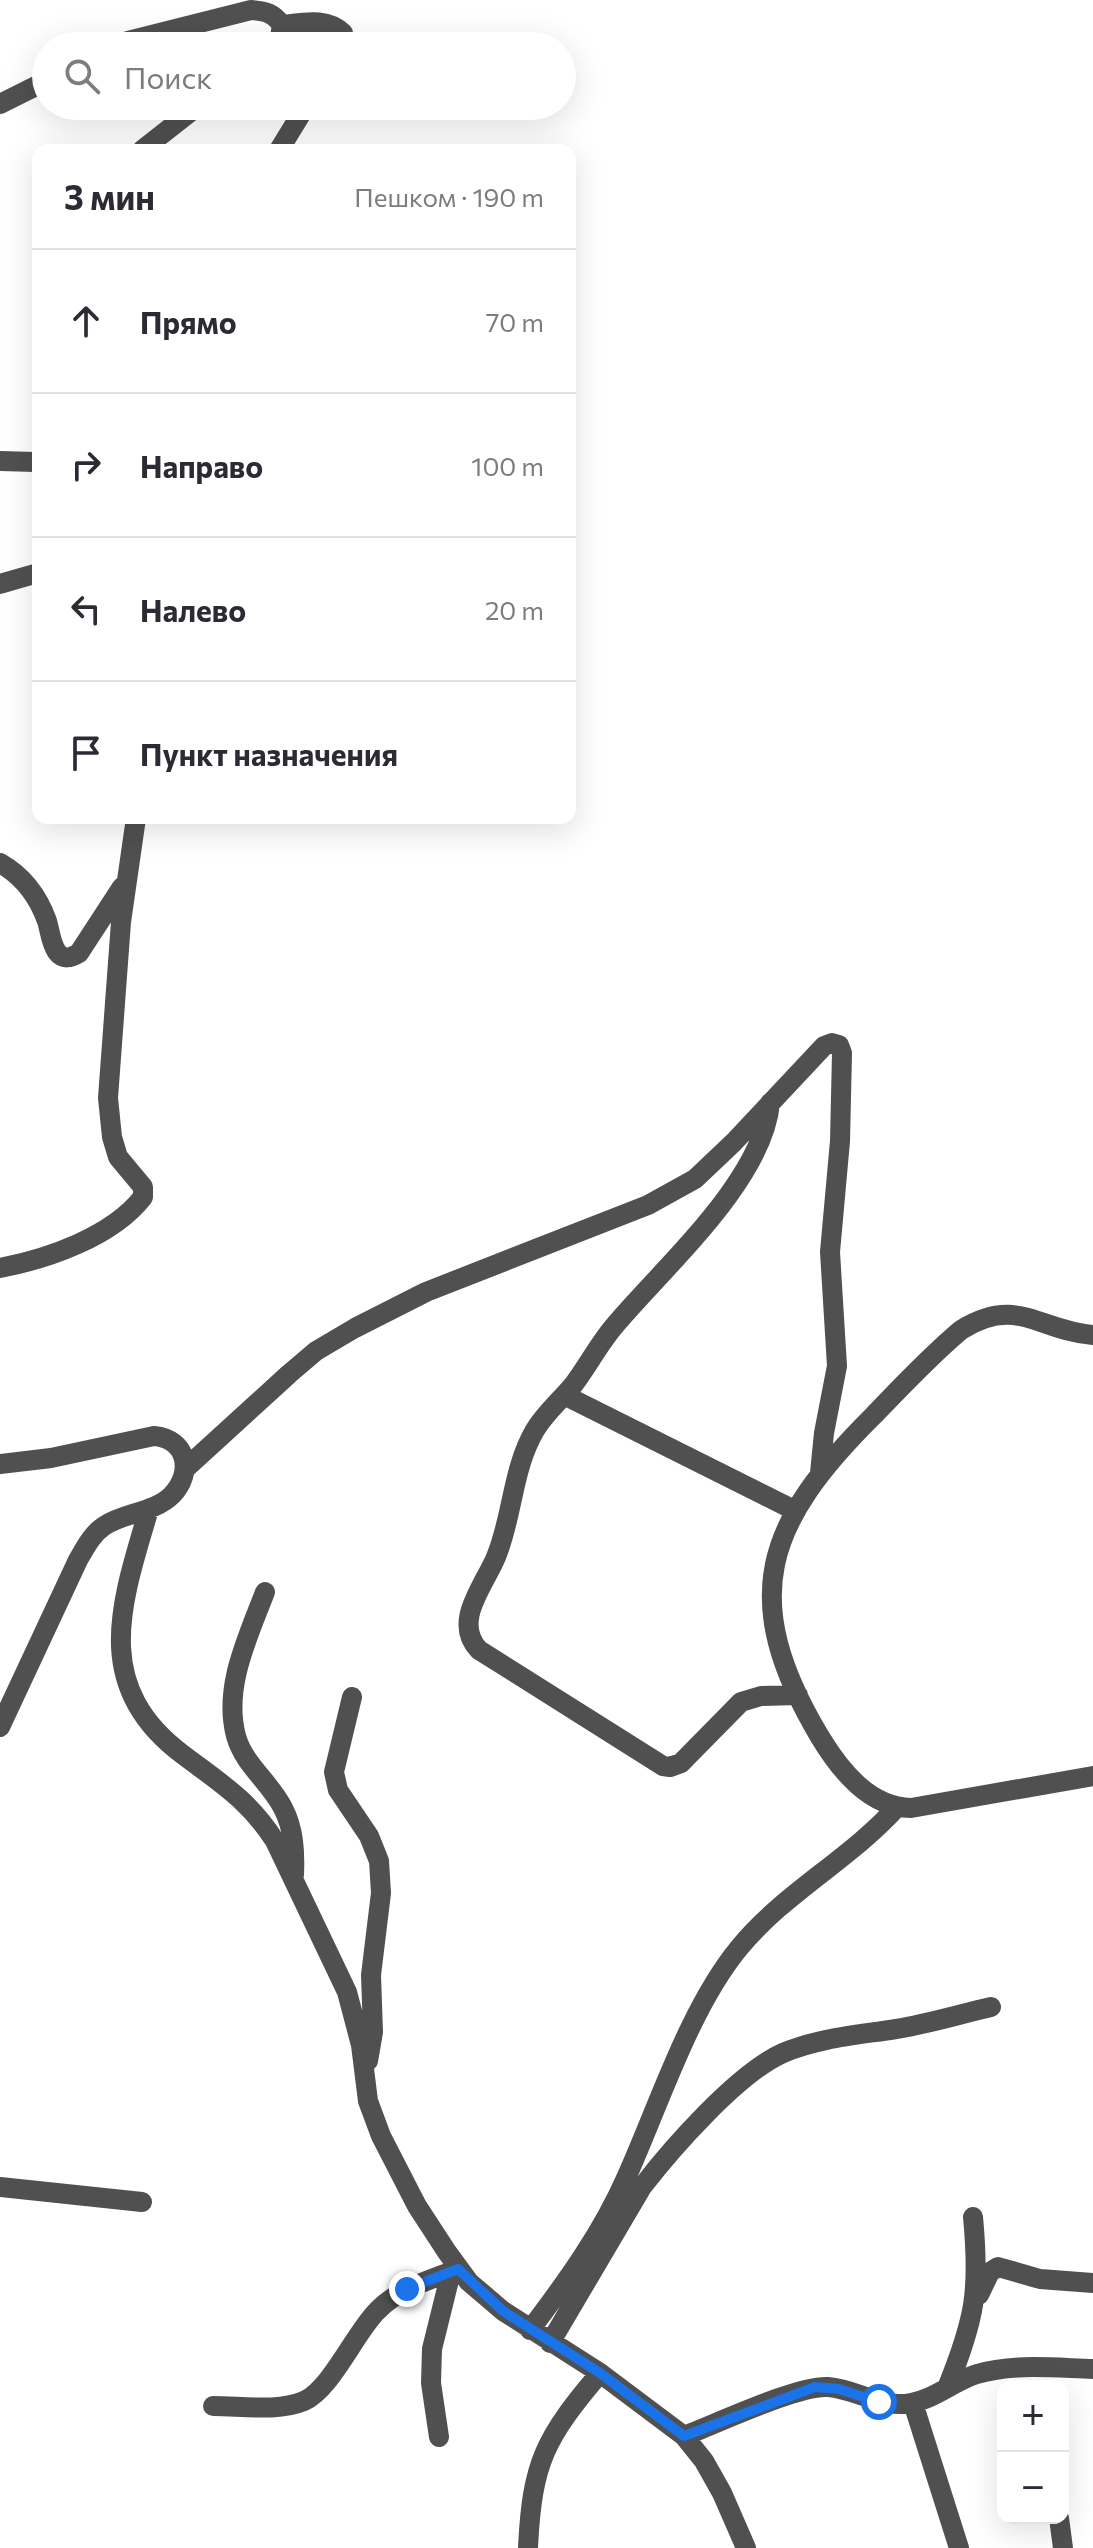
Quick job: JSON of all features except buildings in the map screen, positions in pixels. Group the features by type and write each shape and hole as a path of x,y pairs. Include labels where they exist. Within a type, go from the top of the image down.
{"street":[{"path":"164,32 251,10 274,15 282,25 281,32"},
{"path":"282,25 319,22 334,25 342,32"},
{"path":"0,104 32,88"},
{"path":"150,144 180,120"},
{"path":"283,144 297,120"},
{"path":"0,461 32,462"},
{"path":"0,584 32,575"},
{"path":"0,1268 34,1261 71,1247 115,1222 143,1197 143,1187 118,1157 112,1137 108,1098 116,979 135,824"},
{"path":"0,863 11,870 35,896 56,951 70,958 79,953 127,880"},
{"path":"0,1727 71,1574 91,1538 110,1523 149,1509 172,1494 186,1468 316,1351 426,1292 648,1205 673,1192 711,1165 824,1046 832,1043 839,1045 842,1053 841,1129 830,1252 837,1366 820,1473"},
{"path":"770,1103 762,1136 726,1199 608,1333 564,1395 541,1421 525,1453 499,1549 467,1619 467,1632 473,1645 657,1763 670,1767 681,1763 741,1702 761,1696 798,1695"},
{"path":"1093,1335 1014,1314 1002,1314 975,1322 948,1341 843,1445 820,1473 779,1546 771,1590 775,1638 798,1695 828,1751 853,1781 873,1798 897,1807 911,1808 1093,1776"},
{"path":"564,1395 796,1511"},
{"path":"0,1464 51,1458 154,1436 170,1440 177,1446 185,1459 186,1468"},
{"path":"149,1509 123,1601 119,1629 128,1685 136,1705 162,1738 238,1794 275,1841 347,1992 361,2045 368,2101 397,2171 455,2270 530,2330 600,2373 684,2436 704,2461 722,2493 746,2548"},
{"path":"265,1592 238,1664 233,1703 235,1733 246,1758 284,1809 294,1842 294,1880"},
{"path":"352,1697 336,1760 335,1781 376,1848 381,1875 371,1975 372,2045 364,2075"},
{"path":"530,2330 585,2256 614,2204 695,2022 739,1948 792,1897 868,1837 897,1807"},
{"path":"550,2343 649,2179 687,2133 761,2066 782,2053 814,2044 991,2007"},
{"path":"0,2187 142,2202"},
{"path":"947,2388 964,2346 975,2302 977,2256 973,2217"},
{"path":"975,2302 990,2272 998,2267 1040,2279 1093,2283"},
{"path":"213,2406 282,2406 305,2401 322,2387 368,2321 388,2301 407,2289 455,2270"},
{"path":"439,2437 431,2383 432,2349 455,2270"},
{"path":"684,2436 815,2387 839,2389 891,2405 913,2403 981,2373 1055,2377 1093,2369"},
{"path":"528,2548 533,2490 540,2461 565,2415 600,2373"},
{"path":"913,2403 959,2548"},
{"path":"1060,2524 1063,2548"}],"route":[{"path":"407,2289 458,2269 503,2311 600,2373 684,2436 815,2387 839,2389 879,2402"}]}
